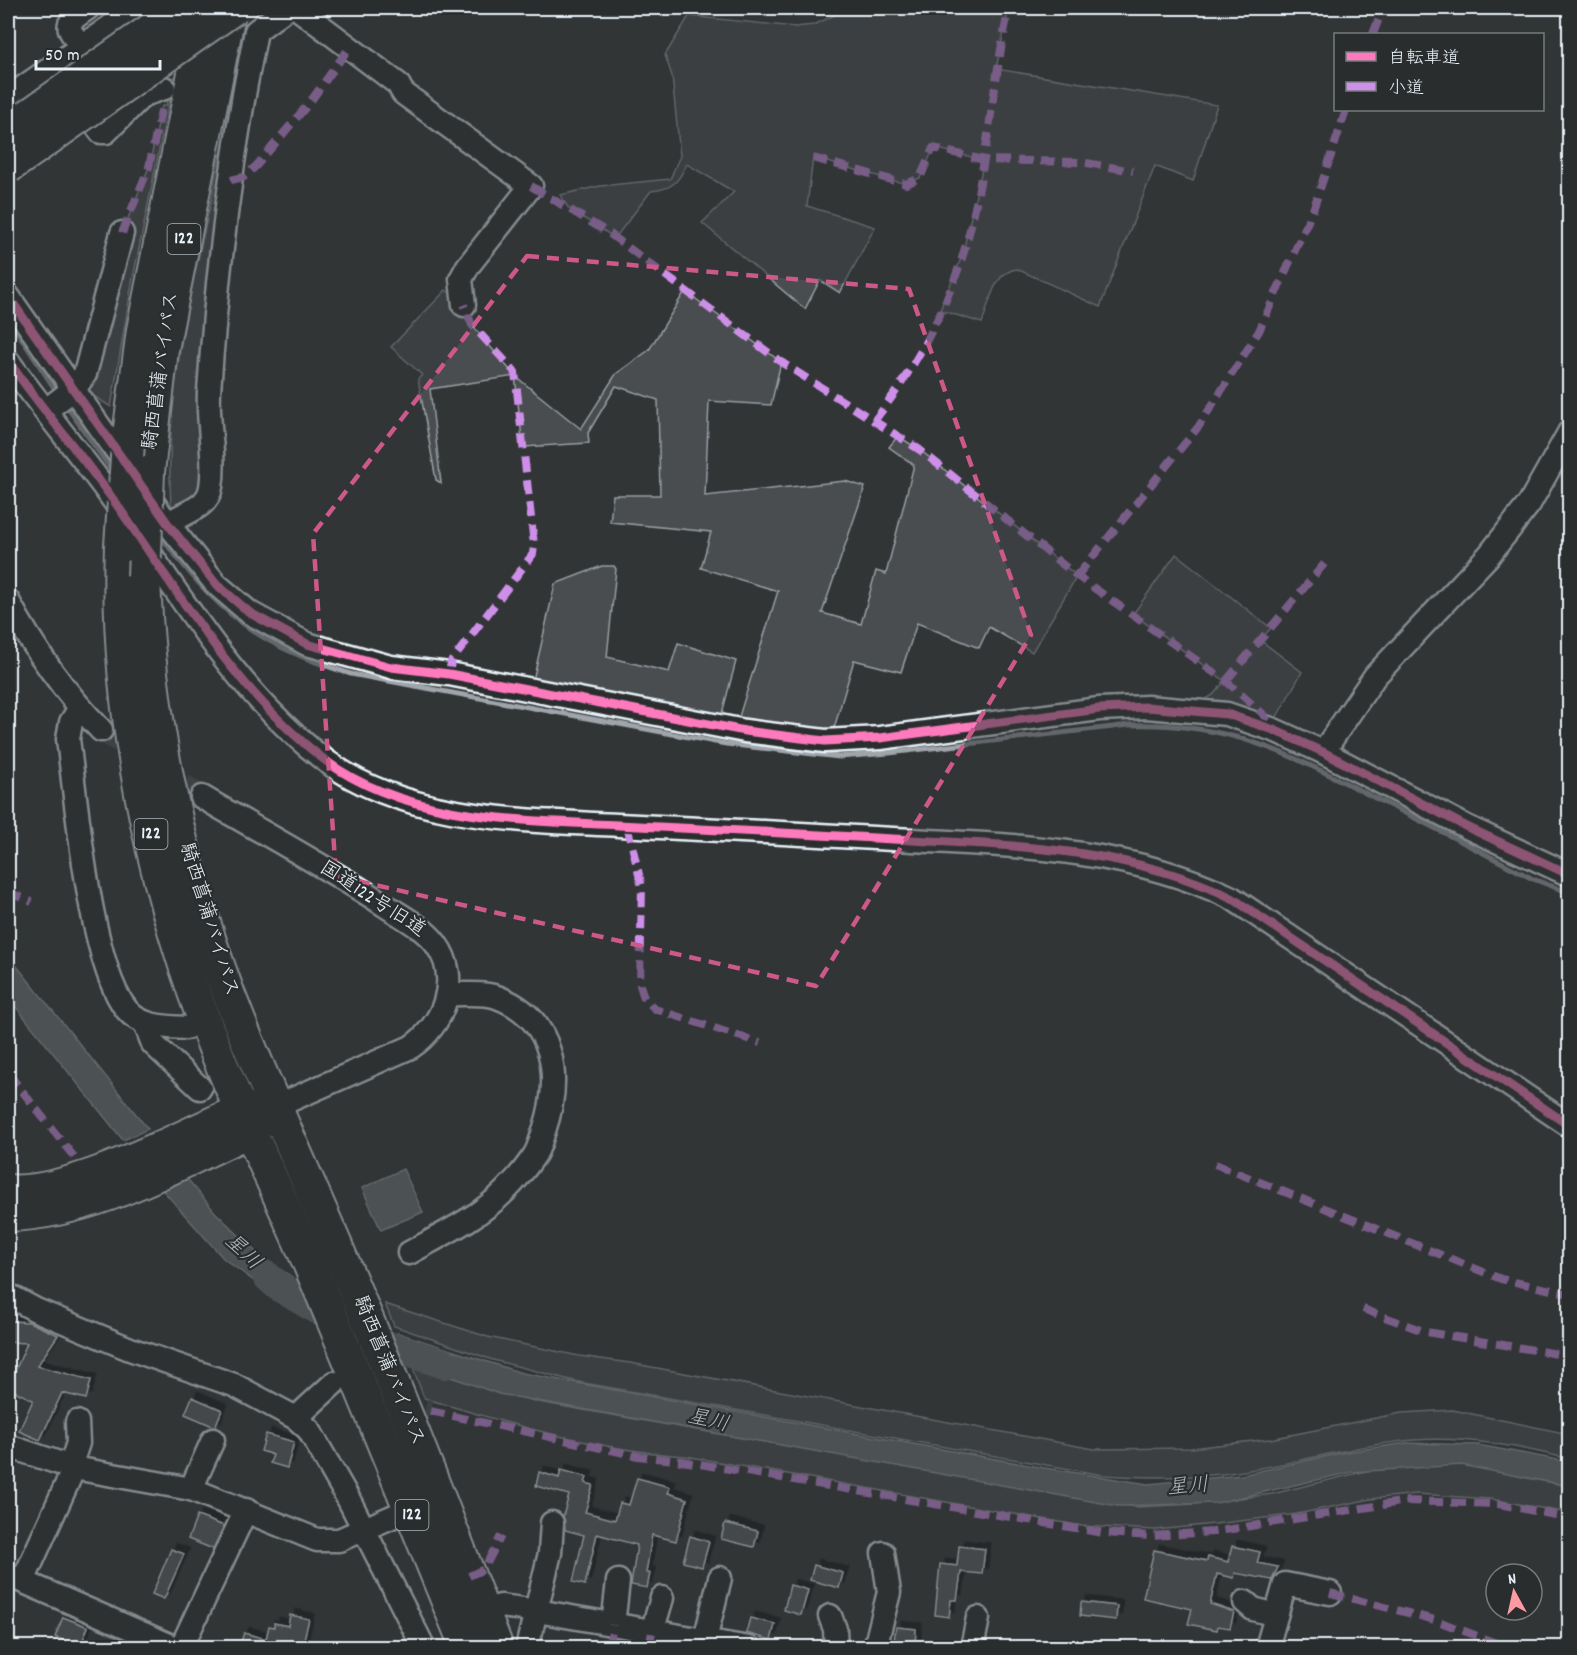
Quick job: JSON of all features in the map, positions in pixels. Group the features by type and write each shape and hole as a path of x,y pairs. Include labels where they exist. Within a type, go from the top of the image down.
{"highway":[{"path":"8,130 182,8"},
{"name":"騎西菖蒲バイパス","path":"207,8 143,330 128,443 121,546 121,609 129,712 151,834 180,947 208,1032 298,1237 368,1386 483,1610 497,1647"},
{"path":"8,167 232,8"},
{"name":"騎西菖蒲バイパス","path":"232,8 162,349 148,472 144,577 153,689 167,773 191,874 239,1020 277,1106 337,1266 368,1386 410,1509 467,1646"},
{"path":"8,173 73,120"},
{"path":"8,1215 54,1211 114,1179 277,1106"},
{"path":"8,1191 45,1189 114,1179"},
{"path":"368,1386 453,1572 463,1606 467,1646"}],"street":[{"path":"82,46 69,31 68,26 70,20 88,8"},
{"path":"168,524 204,502 211,488 208,395 217,292 241,104 256,31 287,8"},
{"path":"297,8 398,84 403,93 531,186 468,266 461,279 464,305"},
{"path":"8,98 52,67 129,13 164,79 163,97 143,95 106,132 101,132 52,67"},
{"path":"49,408 72,390 85,374 122,233"},
{"path":"8,296 168,524 216,584 266,624 329,652 391,667 457,675 745,731 816,740 880,738 1100,710 1147,707 1227,714 1274,730 1323,752 1515,851 1569,875"},
{"path":"8,362 49,408 232,670 292,734 357,782 434,807 538,821 998,845 1075,854 1165,871 1195,880 1232,897 1569,1126"},
{"path":"1323,752 1375,676 1489,555 1529,504 1569,431"},
{"path":"8,601 46,666 101,730"},
{"path":"80,708 71,722 68,738 93,910 102,951 117,992 127,1010 145,1023 186,1028"},
{"name":"国道122号旧道","path":"202,797 368,894 423,930 437,945 444,962 448,980 447,994 440,1016 427,1036 277,1106"},
{"path":"409,1253 459,1225 504,1192 535,1155 549,1116 554,1085 553,1060 544,1039 530,1017 517,1007 495,996 447,994"},
{"path":"145,1023 153,1044 200,1088"},
{"path":"8,1295 36,1310 130,1349 234,1385 296,1418 309,1430 424,1647"},
{"path":"296,1418 368,1386"},
{"path":"77,1422 78,1443 72,1467 15,1578 176,1647"},
{"path":"191,1489 213,1440"},
{"path":"8,1446 72,1467 191,1489 317,1540 339,1540 410,1509"},
{"path":"181,1647 246,1510"},
{"path":"527,1647 550,1553 552,1523"},
{"path":"875,1647 889,1592 883,1553"},
{"path":"705,1640 720,1578"},
{"path":"613,1625 618,1581"},
{"path":"1267,1647 1285,1584 1330,1593"},
{"path":"652,1632 662,1598"},
{"path":"1245,1602 1253,1609 1276,1615"},
{"path":"483,1610 501,1606 537,1611 749,1647"},
{"path":"830,1616 835,1629 836,1647"},
{"path":"972,1647 978,1618"}],"highlighted area":[{"path":"527,256 909,289 1031,635 816,986 336,876 313,534"}],"shaded area":[{"path":"849,8 1009,8 996,69 1217,105 1193,181 1155,166 1100,307 1017,269 1009,271 997,282 982,323 940,310 962,256 984,160 934,148 920,178 906,184 813,158 807,206 875,227 840,293 820,280 805,309 702,223 734,192 687,164 674,184 651,191 615,238 569,209 560,195 600,186 670,179 680,156 672,76 665,55 689,16 795,27 814,25"},
{"path":"172,77 174,77 132,283 111,407 89,393 89,389 102,342 122,233 149,167 162,106 166,106"},
{"path":"225,145 203,484 196,498 176,508 171,505 170,467 171,429 180,353 218,165"},
{"path":"446,290 464,305 472,325 515,376 430,389 441,483 436,480 418,379 422,375 391,347"},
{"path":"685,291 781,362 771,405 709,401 705,496 845,481 865,487 822,613 861,624 876,571 886,574 914,465 889,447 898,436 920,450 1077,576 1032,652 989,627 979,648 917,623 901,672 854,660 833,732 737,723 778,591 701,568 711,532 610,522 613,495 660,495 658,400 616,386 588,433 589,443 523,447 515,376 581,429 616,374 649,350"},
{"path":"1176,554 1271,628 1260,640 1302,672 1274,722 1200,703 1213,695 1225,681 1133,614"},
{"path":"602,566 614,566 616,569 607,657 669,672 678,643 736,661 720,721 532,685 555,584"},
{"path":"385,1304 488,1337 579,1356 630,1363 1094,1449 1191,1448 1270,1439 1401,1413 1453,1410 1569,1434 1569,1459 1532,1450 1474,1441 1435,1439 1367,1446 1222,1474 1162,1477 1103,1475 578,1382 493,1360 394,1326"},
{"path":"412,1366 538,1402 1136,1507 1194,1504 1272,1494 1370,1470 1462,1463 1569,1486 1569,1513 1490,1499 1417,1494 1371,1499 1297,1514 1155,1530 1082,1526 685,1456 586,1442 424,1398"}],"water":[{"path":"8,955 148,1129 123,1140 8,997"},
{"path":"403,1169 423,1212 381,1230 362,1188"},
{"path":"184,1175 215,1212 260,1256 292,1277 309,1321 224,1259 159,1186"},
{"path":"398,1333 522,1373 1045,1468 1148,1484 1242,1475 1346,1452 1406,1443 1478,1445 1569,1462 1569,1486 1461,1465 1352,1472 1216,1503 1118,1506 499,1394 409,1362"}],"building":[{"path":"8,1321 29,1322 58,1335 37,1366 91,1380 86,1399 62,1393 40,1440 19,1431 33,1400 8,1388 27,1343 8,1342"},
{"path":"192,1397 222,1410 215,1427 185,1414"},
{"path":"266,1434 294,1442 287,1468 270,1463 273,1455 261,1451"},
{"path":"561,1470 587,1477 585,1483 593,1485 585,1512 615,1520 620,1503 629,1505 637,1478 670,1487 668,1493 687,1499 676,1541 652,1535 646,1573 650,1573 647,1588 631,1585 637,1545 597,1534 585,1585 573,1582 584,1535 565,1530 563,1516 569,1495 536,1486 539,1472 559,1478"},
{"path":"197,1516 224,1526 213,1549 188,1539"},
{"path":"725,1523 758,1531 754,1547 721,1539"},
{"path":"690,1536 709,1542 702,1567 683,1562"},
{"path":"959,1546 985,1549 982,1574 961,1572 957,1600 951,1600 949,1617 935,1615 940,1564 957,1566"},
{"path":"1232,1546 1260,1552 1257,1563 1278,1567 1272,1580 1235,1573 1234,1578 1217,1574 1210,1604 1234,1612 1230,1628 1218,1626 1217,1630 1188,1624 1192,1609 1143,1598 1154,1550 1207,1561 1208,1557 1228,1562"},
{"path":"171,1549 184,1554 164,1599 152,1594"},
{"path":"814,1565 843,1573 839,1588 810,1580"},
{"path":"790,1585 808,1590 801,1615 784,1610"},
{"path":"1081,1602 1117,1606 1116,1620 1080,1616"},
{"path":"290,1615 309,1619 302,1647 239,1647 244,1633 266,1639 269,1626 274,1627 274,1623 288,1626"},
{"path":"63,1617 88,1627 80,1647 55,1637"},
{"path":"750,1618 775,1624 771,1640 746,1633"},
{"path":"896,1627 916,1629 915,1644 894,1641"}],"waterway":[{"path":"8,318 58,394"},
{"path":"65,404 113,472"},
{"path":"158,533 200,584 220,605 241,622 289,651 351,674 726,744 839,757 1130,725 1200,729 1260,744 1288,756 1533,879 1570,893"},
{"name":"星川","path":"267,1276 278,1286 367,1339 445,1364"}],"tunnel":[{"path":"101,730 202,797"},
{"path":"393,1400 430,1411"}],"marked path":[{"path":"874,421 914,364 946,301 962,258 983,165 1009,8"},
{"path":"1373,33 1383,8"},
{"path":"231,180 244,177 257,165 310,102 349,48"},
{"path":"122,233 149,167 162,106"},
{"path":"1077,576 1199,426 1259,331 1313,210 1346,111"},
{"path":"813,158 906,184 920,178 933,148 984,160 1081,162 1133,171"},
{"path":"531,186 610,234 781,362 920,450 1077,576 1226,681 1262,713 1273,728"},
{"path":"449,674 451,662 533,554 534,545 515,372 472,325 464,305"},
{"path":"1226,681 1325,563"},
{"path":"627,825 642,887 640,985 644,998 655,1009 760,1043"},
{"path":"8,892 32,902"},
{"path":"8,1073 78,1162"},
{"path":"1215,1164 1501,1279 1570,1294"},
{"path":"1363,1309 1426,1332 1558,1354 1566,1347 1570,1334"},
{"path":"430,1411 638,1456 682,1461 1104,1533 1152,1536 1213,1532 1407,1501 1499,1504 1570,1518"},
{"path":"469,1576 484,1569 501,1536"},
{"path":"1330,1593 1435,1620 1509,1648"},
{"path":"609,1648 613,1625"},
{"path":"649,1648 652,1632"},
{"path":"703,1648 705,1640"}],"cycle path":[{"path":"8,296 168,524 216,584 250,613 307,644 391,667 449,674 745,731 825,741 880,738 1099,709 1147,707 1227,714 1274,730 1323,752 1467,827 1570,875"},
{"path":"8,361 104,487 187,608 237,674 294,734 326,761 358,781 392,796 466,814 543,821 1023,847 1109,859 1151,868 1192,881 1232,898 1570,1126"}]}
